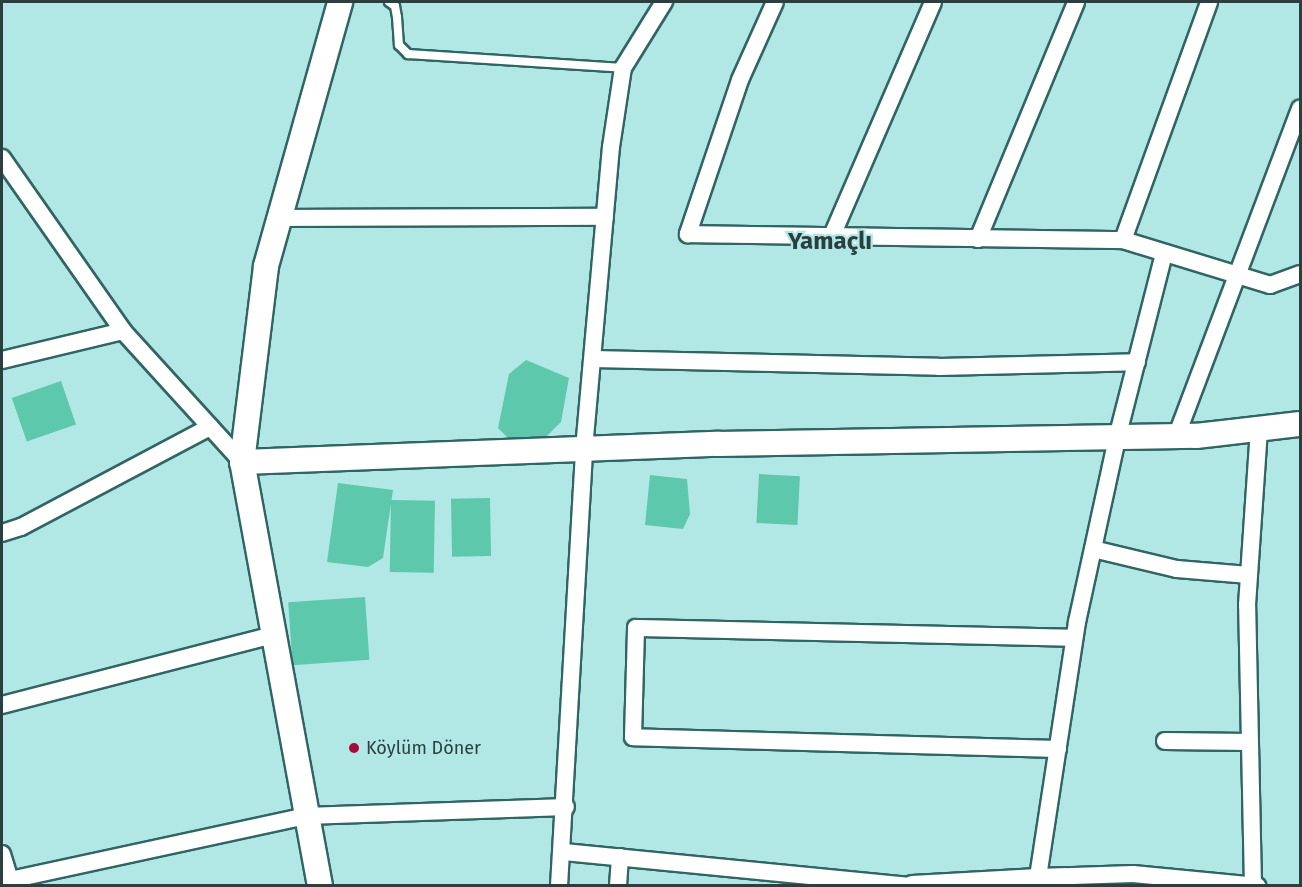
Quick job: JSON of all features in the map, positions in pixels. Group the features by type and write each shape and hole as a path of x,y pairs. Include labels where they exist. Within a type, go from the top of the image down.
{"main road":[{"path":"320,885 272,635 242,462 266,266 340,2"},
{"path":"242,462 584,449 1176,437 1300,424"}],"street":[{"path":"559,885 564,852 584,449 610,147 623,68 664,2"},
{"path":"775,2 740,80 688,234 831,238 1123,240 1270,285 1300,274"},
{"path":"831,238 933,2"},
{"path":"978,239 1076,2"},
{"path":"1123,240 1209,2"},
{"path":"1176,437 1237,276 1295,137 1300,109"},
{"path":"2,158 123,331 242,462"},
{"path":"279,218 605,217"},
{"path":"1038,877 1074,638 1117,438 1164,253"},
{"path":"2,360 123,331"},
{"path":"593,359 939,367 1137,362"},
{"path":"2,533 21,527 210,427"},
{"path":"564,852 912,885 997,882 1038,877 1254,885 1249,742 1249,575 1259,430"},
{"path":"1093,549 1177,569 1249,575"},
{"path":"1058,749 633,737 636,628 1074,638"},
{"path":"2,705 272,635"},
{"path":"1165,741 1249,742"},
{"path":"2,854 11,883 306,816 566,807"},
{"path":"618,885 620,857"}],"lane":[{"path":"389,2 397,17 399,45 408,54 623,68"}],"building":[{"path":"526,360 569,378 561,422 541,442 513,443 498,428 509,374"},
{"path":"61,381 76,424 27,441 12,398"},
{"path":"759,474 800,476 797,525 756,523"},
{"path":"650,475 687,479 690,514 683,529 645,525"},
{"path":"338,483 393,490 383,558 368,567 327,562"},
{"path":"490,498 491,556 452,557 451,499"},
{"path":"391,500 435,501 434,573 390,572"},
{"path":"365,597 369,660 293,665 288,602"}],"place":[{"name":"Köylüm Döner","path":"354,748"}],"district":[{"name":"Yamaçlı","path":"830,242"}]}
